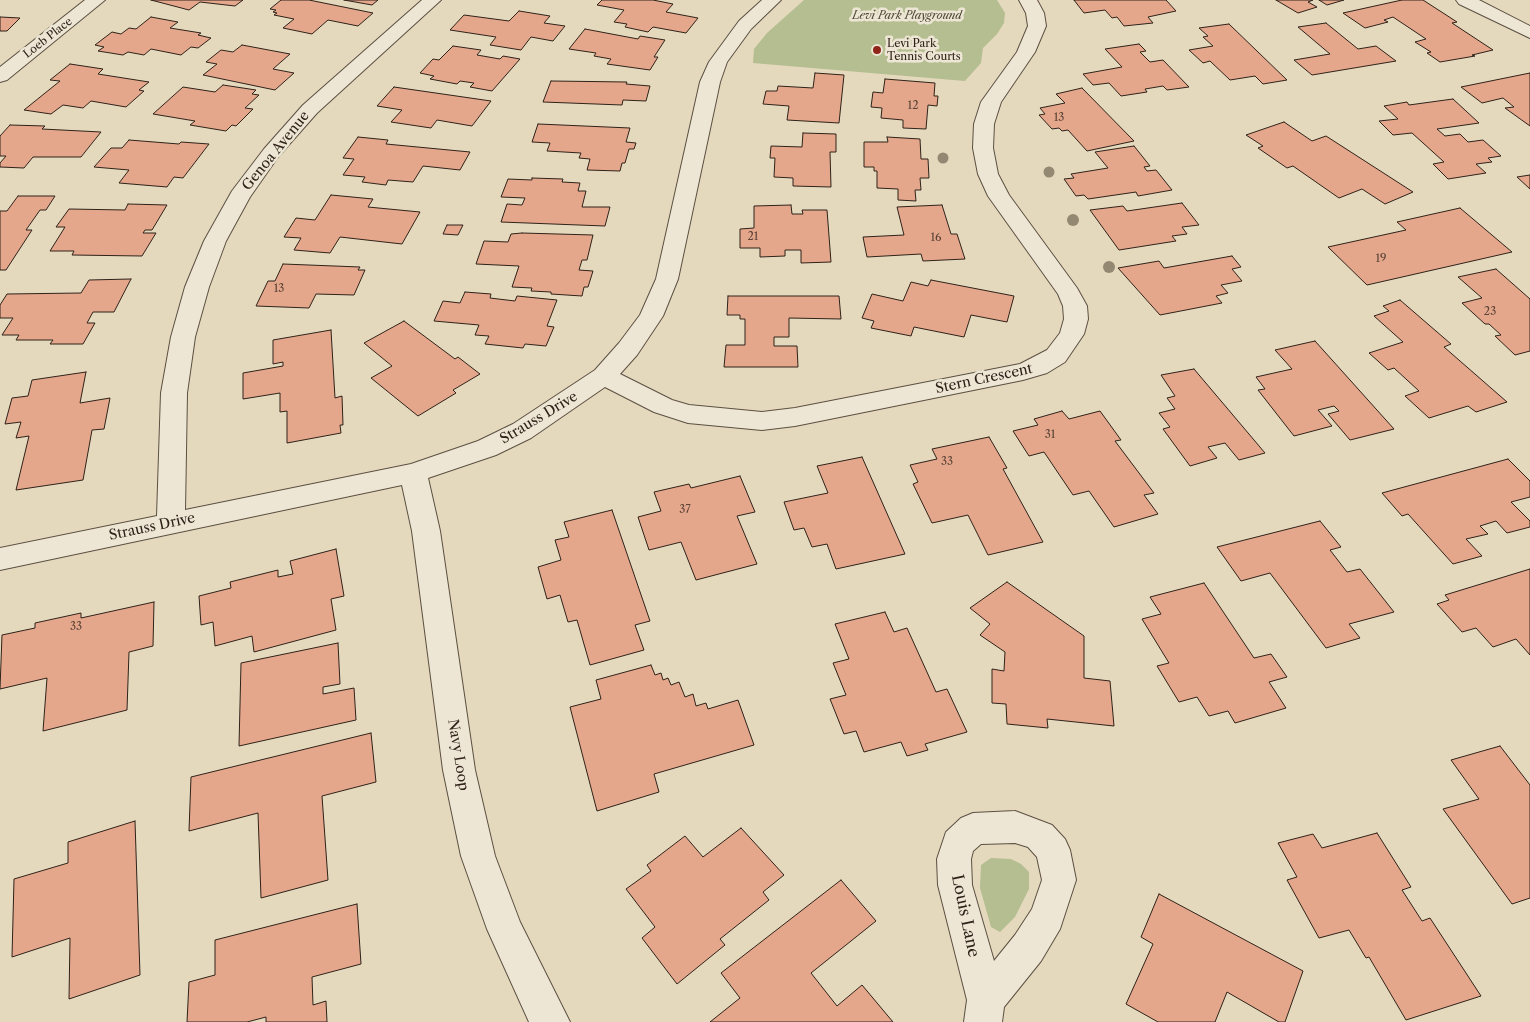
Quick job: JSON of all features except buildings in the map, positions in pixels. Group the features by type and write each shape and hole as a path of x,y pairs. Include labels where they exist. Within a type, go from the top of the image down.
{"street":[{"name":"Loeb Place","path":"0,76 96,0"},
{"name":"Genoa Avenue","path":"171,523 174,393 182,346 196,286 215,241 250,182 271,153 310,109 432,0"},
{"name":"Stern Crescent","path":"604,376 663,406 688,414 762,421 795,417 1023,372 1038,367 1056,356 1072,334 1076,319 1074,306 1069,293 999,196 988,174 983,148 984,124 991,102 1026,52 1038,26 1035,13 1028,0"},
{"path":"1465,0 1530,33"},
{"name":"Strauss Drive","path":"0,559 413,473 487,448 522,431 604,376 628,349 652,316 667,278 710,82 718,62 746,25 768,1"},
{"name":"Navy Loop","path":"413,473 426,531 459,770 478,856 505,930 543,1010 552,1022"},
{"name":"Louis Lane","path":"1015,827 1040,836 1053,850 1059,880 1046,917 1028,948 984,1011 955,885 954,859 958,843 973,829 1015,827"}],"green space":[{"name":"Levi Park Playground","path":"804,0 997,0 1005,13 1004,23 997,34 983,48 981,63 965,81 753,63 754,49 767,33"},
{"path":"991,858 1011,859 1021,864 1029,872 1029,889 1015,917 1000,932 991,927 980,888 981,865"}],"place":[{"name":"Levi Park Tennis Courts","path":"877,50"}]}
